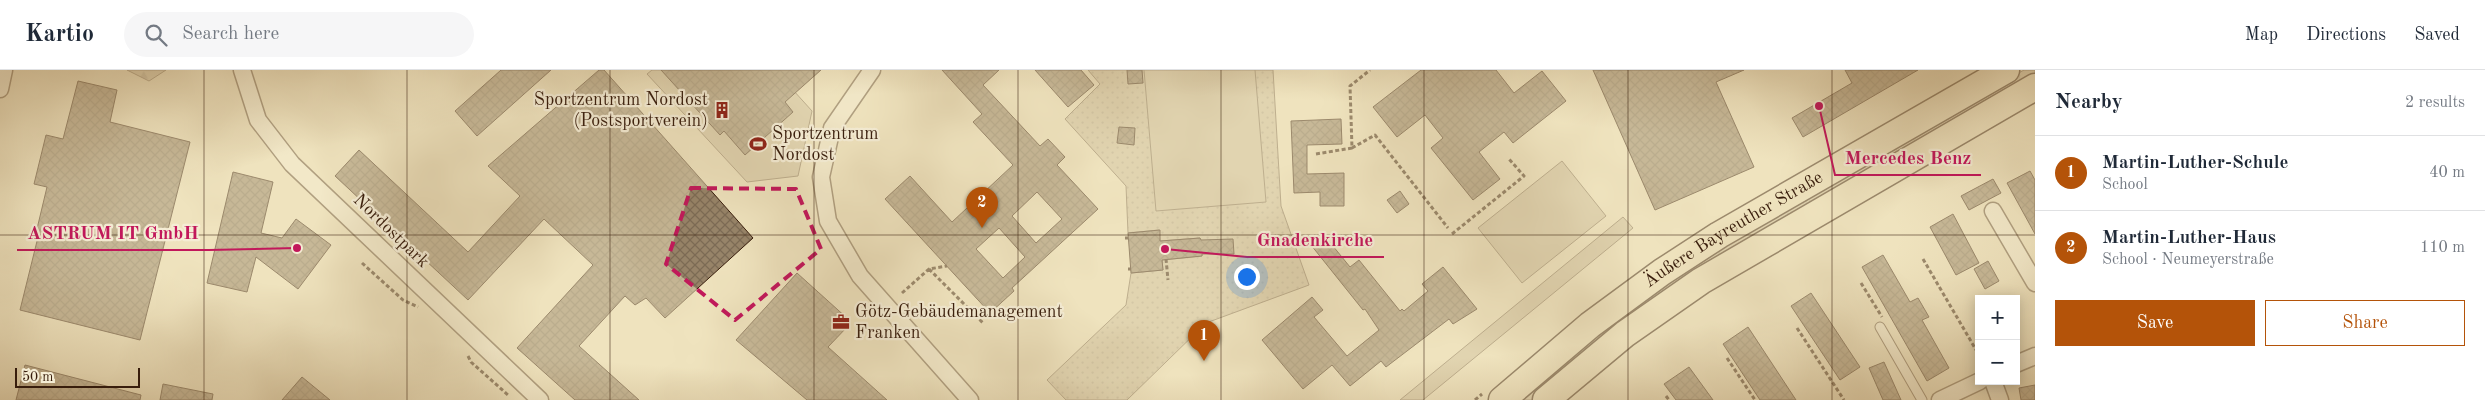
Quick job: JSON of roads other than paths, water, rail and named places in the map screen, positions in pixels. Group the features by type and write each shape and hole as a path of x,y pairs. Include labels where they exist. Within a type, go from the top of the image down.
{"main road":[{"name":"Äußere Bayreuther Straße","path":"1502,400 1590,325 1662,272 1719,235 2006,70"},
{"name":"Äußere Bayreuther Straße","path":"1546,400 1625,334 1701,281 2035,87"}],"street":[{"path":"0,89 4,70"},
{"name":"Nordostpark","path":"242,70 258,120 292,164 540,400"},
{"path":"872,70 832,128 821,177 828,221 860,276 970,400"},
{"path":"1993,211 2035,283"},
{"path":"2020,362 2035,356"},
{"path":"1940,400 1975,383"},
{"path":"1994,385 2000,400"}],"lane":[{"path":"1880,327 1922,400"}],"place":[{"name":"Mercedes Benz","path":"1819,106"},
{"name":"Sportzentrum Nordost (Postsportverein)","path":"722,110"},
{"name":"Sportzentrum Nordost","path":"758,144"},
{"name":"Martin-Luther-Haus","path":"982,228"},
{"name":"ASTRUM IT GmbH","path":"297,248"},
{"name":"Gnadenkirche","path":"1165,249"},
{"name":"Götz-Gebäudemanagement Franken","path":"841,322"},
{"name":"Martin-Luther-Schule","path":"1204,361"}]}
